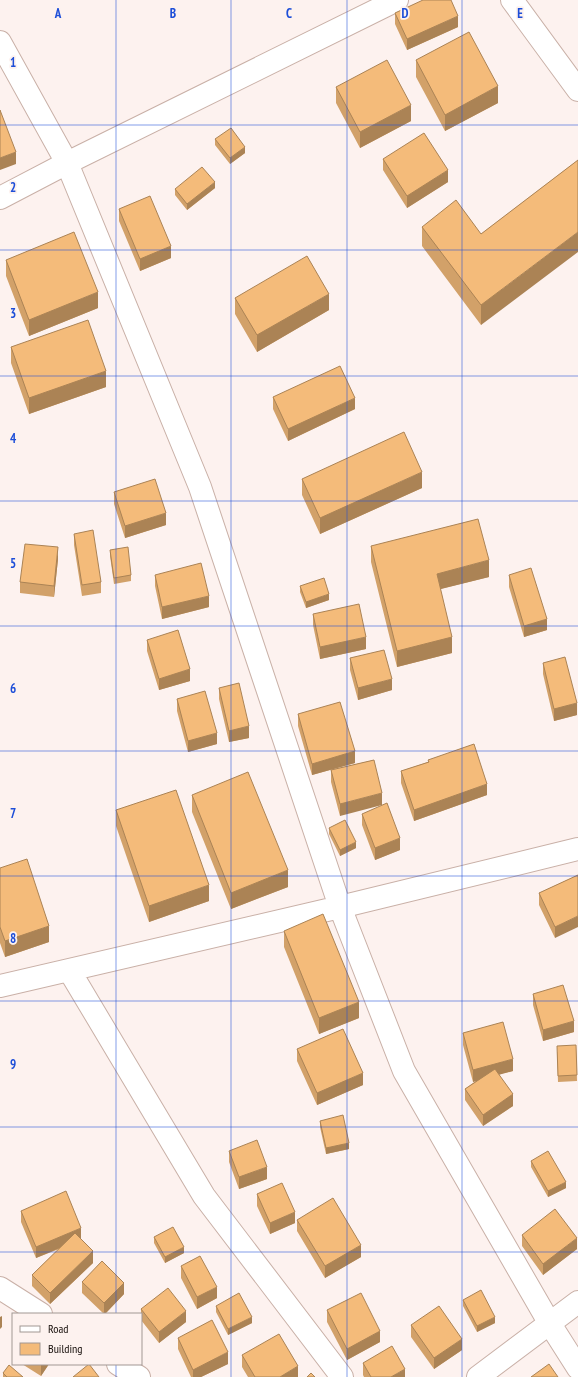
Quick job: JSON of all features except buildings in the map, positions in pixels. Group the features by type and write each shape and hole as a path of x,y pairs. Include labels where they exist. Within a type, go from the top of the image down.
{"street":[{"path":"0,198 67,163 397,0"},
{"path":"512,0 578,90"},
{"path":"0,42 67,163 200,486 340,908 404,1071 550,1324 578,1368"},
{"path":"0,986 340,908 578,849"},
{"path":"69,970 204,1196 342,1377"},
{"path":"0,1288 39,1313"},
{"path":"478,1377 578,1302"},
{"path":"120,1365 139,1377"}]}
